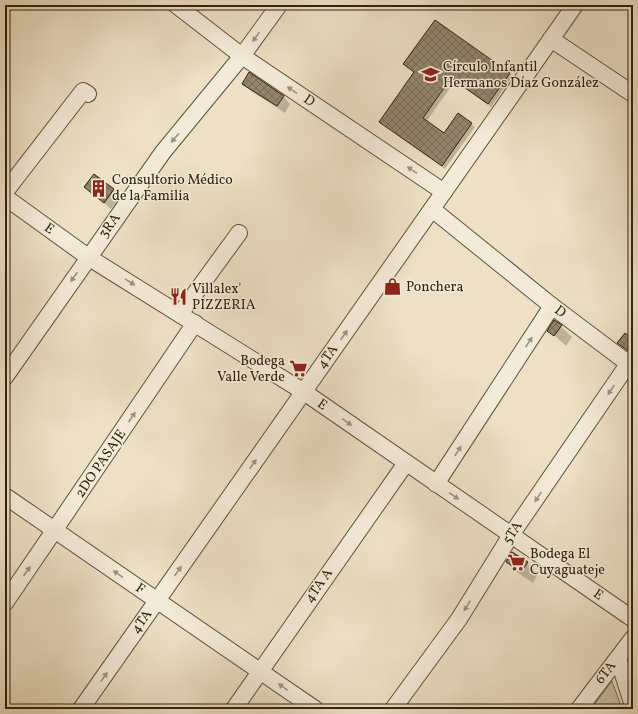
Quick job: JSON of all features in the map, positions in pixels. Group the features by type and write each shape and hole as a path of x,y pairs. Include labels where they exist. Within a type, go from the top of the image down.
{"street":[{"name":"D","path":"176,5 242,56 444,192"},
{"name":"3RA","path":"5,377 163,152 242,56 279,5"},
{"name":"4TA","path":"81,709 575,5"},
{"path":"551,39 633,94"},
{"path":"5,192 84,91 88,94"},
{"name":"E","path":"5,197 88,257 304,392 633,619"},
{"name":"D","path":"432,209 552,306 632,363"},
{"path":"180,314 239,233"},
{"path":"436,484 552,306"},
{"name":"2DO PASAJE","path":"5,603 56,530 195,323"},
{"name":"5TA","path":"394,709 459,620 511,535 632,363"},
{"name":"4TA A","path":"234,709 406,463"},
{"name":"F","path":"5,496 315,709"},
{"name":"6TA","path":"579,709 633,638"},
{"path":"618,658 633,706"}],"shaded area":[{"path":"612,681 622,709 591,709"}],"building":[{"path":"435,20 510,73 488,104 451,78 423,118 444,133 458,113 472,123 442,166 379,122 414,72 403,64"},
{"path":"249,72 284,96 277,106 242,84"},
{"name":"Consultorio Médico de la Familia","path":"94,174 114,189 104,203 84,187"},
{"path":"554,320 562,325 554,336 547,331"},
{"path":"625,333 633,339 633,348 627,350 617,343"},
{"name":"Bodega El Cuyaguateje","path":"512,552 528,562 521,572 506,562"}],"place":[{"name":"Círculo Infantil Hermanos Díaz González","path":"430,75"},
{"name":"Consultorio Médico de la Familia","path":"99,188"},
{"name":"Ponchera","path":"393,287"},
{"name":"Villalex' PIZZERIA","path":"179,297"},
{"name":"Bodega Valle Verde","path":"298,369"},
{"name":"Bodega El Cuyaguateje","path":"517,562"}]}
